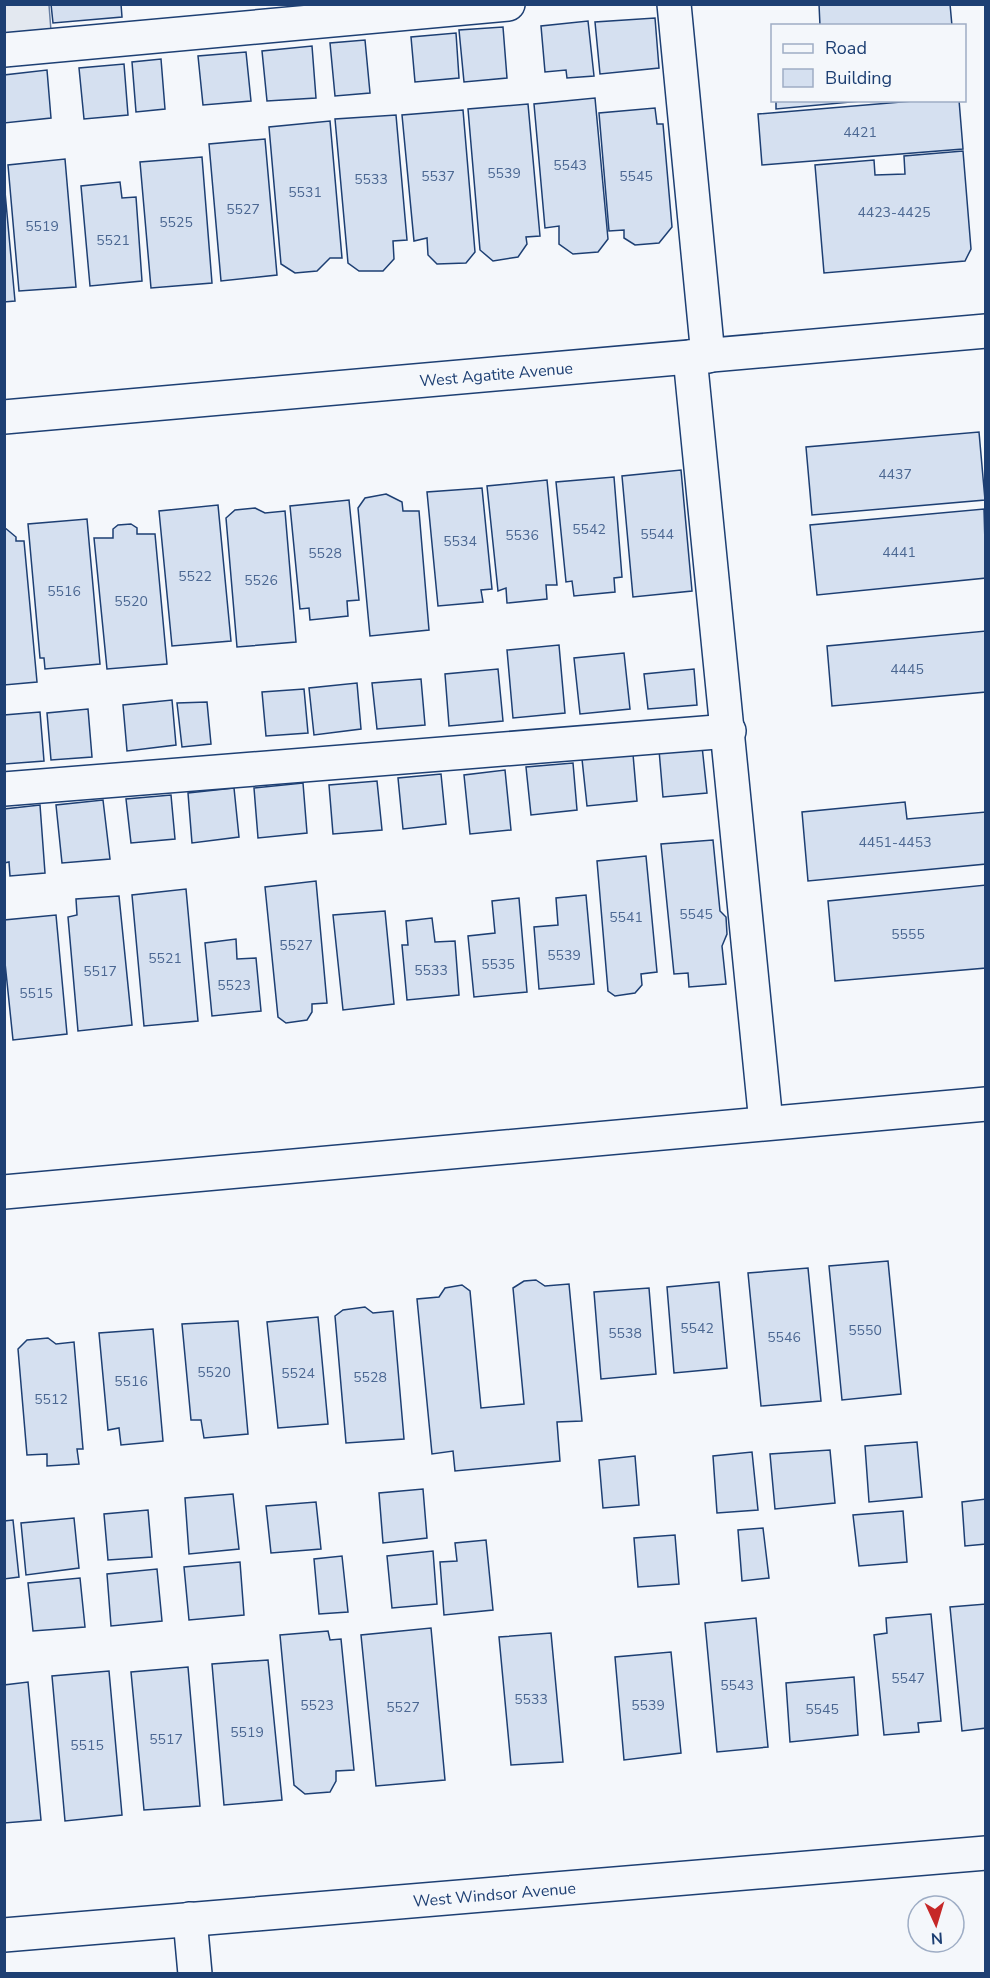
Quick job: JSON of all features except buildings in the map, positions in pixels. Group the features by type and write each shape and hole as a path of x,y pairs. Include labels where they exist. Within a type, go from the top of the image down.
{"street":[{"path":"4,50 508,4"},
{"path":"674,4 729,731 766,1123"},
{"name":"West Agatite Avenue","path":"4,417 986,331"},
{"path":"4,789 729,731"},
{"path":"4,1192 986,1104"},
{"name":"West Windsor Avenue","path":"4,1935 986,1853"},
{"path":"190,1919 195,1974"}],"shaded area":[{"path":"5,5 49,5 51,31 5,35"}]}
